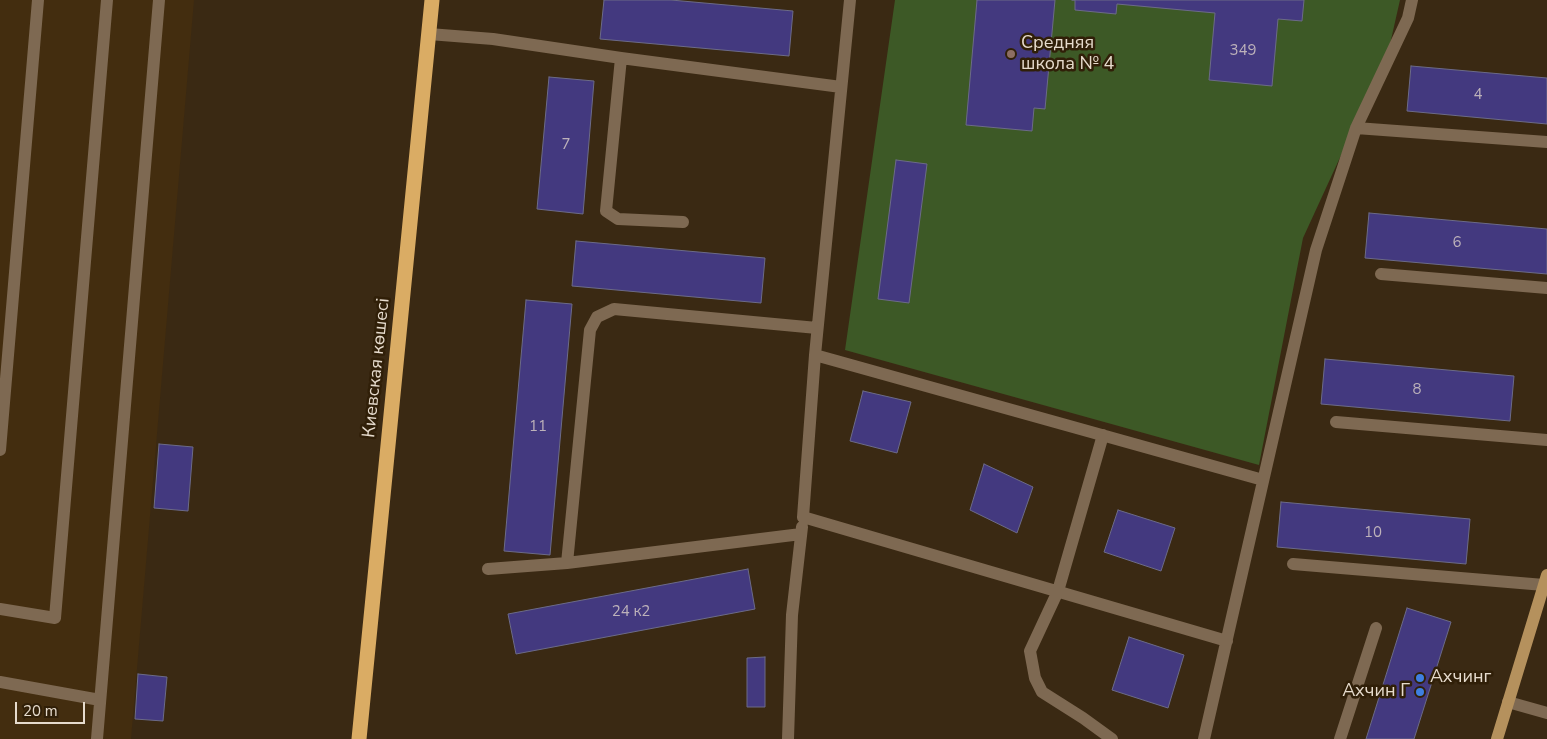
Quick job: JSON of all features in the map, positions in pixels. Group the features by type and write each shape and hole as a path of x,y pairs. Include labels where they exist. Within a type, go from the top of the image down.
{"highway":[{"name":"Киевская көшесі","path":"359,739 432,0"}],"main road":[{"path":"1497,739 1546,580"}],"lane":[{"path":"0,450 38,0"},
{"path":"0,609 55,618 107,0"},
{"path":"97,739 159,0"},
{"path":"788,739 792,615 803,517 817,328 850,0"},
{"path":"1204,739 1316,250 1356,128 1408,18 1412,0"},
{"path":"429,34 493,39 841,87"},
{"path":"621,58 606,211 618,219 683,222"},
{"path":"1356,128 1547,142"},
{"path":"1381,274 1547,288"},
{"path":"567,563 590,330 597,317 614,309 817,328"},
{"path":"815,355 1264,480"},
{"path":"1336,422 1547,440"},
{"path":"1102,435 1058,591 1030,651 1034,678 1042,692 1112,739"},
{"path":"803,517 1227,640"},
{"path":"488,569 567,563 801,534"},
{"path":"1293,564 1546,580"},
{"path":"1340,739 1376,628"},
{"path":"0,682 100,700"},
{"path":"1508,702 1547,713"}],"shaded area":[{"path":"0,0 194,0 131,739 0,739"}],"green space":[{"path":"895,0 1400,0 1388,53 1303,238 1259,465 845,350"}],"building":[{"path":"604,0 671,0 793,11 789,56 600,39"},
{"name":"Средняя школа № 4","path":"977,0 1055,0 1045,109 1034,108 1032,131 966,125"},
{"name":"Средняя школа № 4","path":"1075,0 1304,0 1302,21 1278,19 1272,86 1209,80 1215,13 1117,4 1116,14 1075,10"},
{"path":"1411,66 1547,78 1547,124 1407,111"},
{"path":"549,77 594,81 583,214 537,209"},
{"path":"896,160 927,164 909,303 878,299"},
{"path":"1369,213 1547,229 1547,274 1365,258"},
{"path":"576,241 765,258 761,303 572,286"},
{"path":"526,300 572,304 550,555 504,551"},
{"path":"1325,359 1514,376 1510,421 1321,404"},
{"path":"863,391 911,402 897,453 850,441"},
{"path":"159,444 193,447 188,511 154,508"},
{"path":"984,464 1033,487 1017,533 970,510"},
{"path":"1281,502 1470,519 1466,564 1277,547"},
{"path":"1118,510 1175,528 1161,571 1104,552"},
{"path":"748,569 755,609 516,654 508,614"},
{"path":"1407,608 1451,622 1414,739 1366,739"},
{"path":"1129,637 1184,655 1168,708 1112,690"},
{"path":"765,657 765,707 747,707 747,658"},
{"path":"138,674 167,677 163,721 135,719"}],"place":[{"name":"Средняя школа № 4","path":"1011,54"},
{"name":"Ахчинг","path":"1420,678"},
{"name":"Ахчин Г","path":"1420,692"}]}
